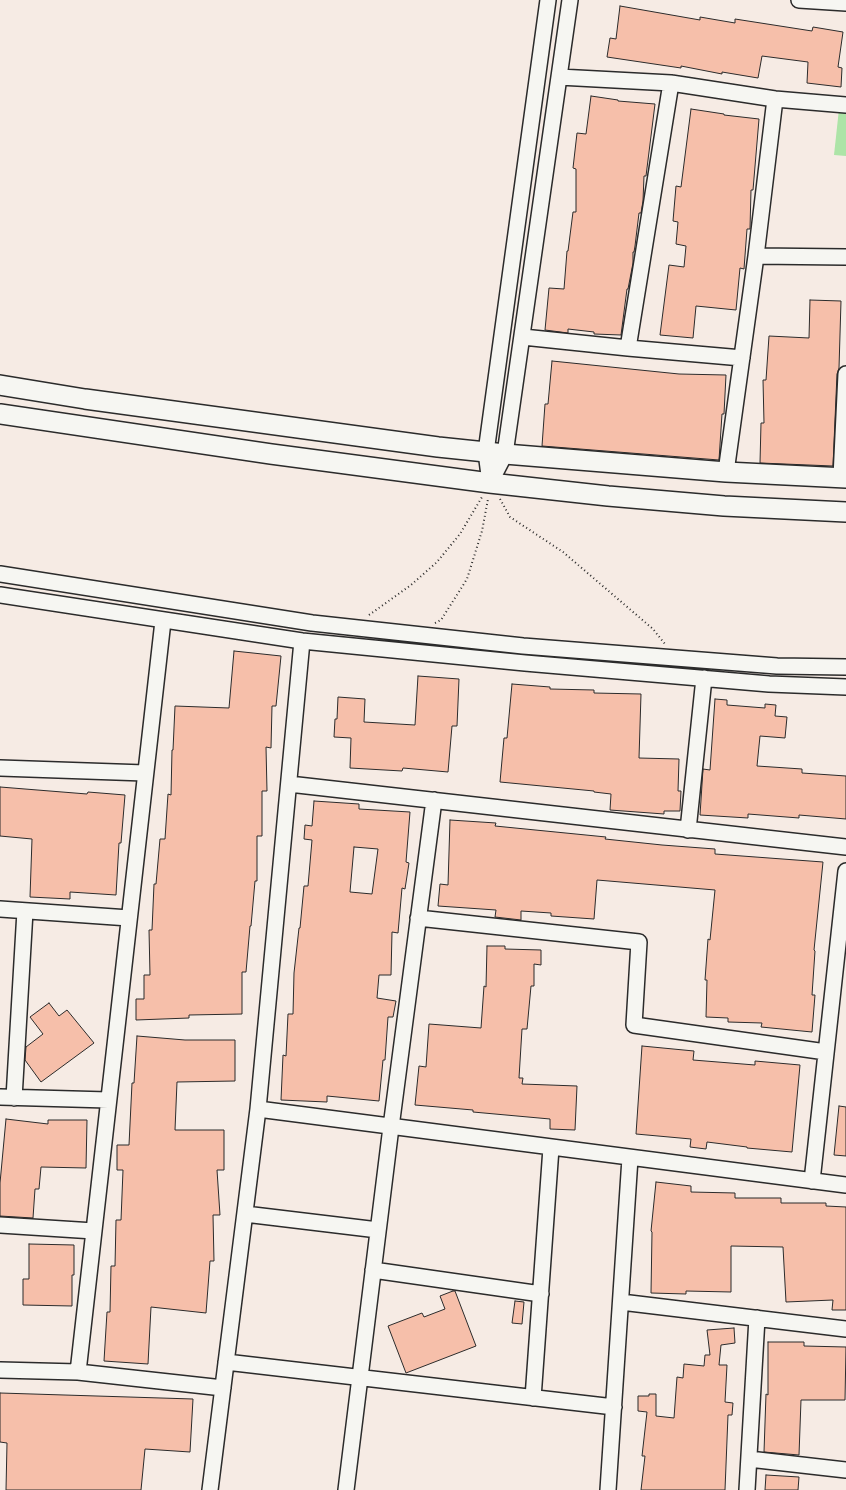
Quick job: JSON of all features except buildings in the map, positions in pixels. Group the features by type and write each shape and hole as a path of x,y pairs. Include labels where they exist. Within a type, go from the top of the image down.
{"main road":[{"path":"0,385 93,400 431,446 486,452 726,472 844,477"},
{"path":"0,414 263,453 490,483 716,506 846,512"}],"street":[{"path":"490,483 486,452 548,0"},
{"path":"490,483 505,454 523,337 570,0"},
{"path":"799,0 846,3"},
{"path":"559,77 671,83 776,99 846,105"},
{"path":"628,348 671,83"},
{"path":"726,472 776,99"},
{"path":"756,256 846,257"},
{"path":"523,337 742,358"},
{"path":"844,477 846,375"},
{"path":"0,574 312,623 523,646 777,666 846,667"},
{"path":"0,595 302,641 525,663 769,684 846,686"},
{"path":"78,1372 163,620"},
{"path":"210,1490 258,1109 302,641"},
{"path":"688,830 704,678"},
{"path":"0,768 145,773"},
{"path":"289,784 846,848"},
{"path":"346,1490 391,1127 434,800"},
{"path":"812,1181 846,871"},
{"path":"0,910 129,918"},
{"path":"25,911 7,1098 108,1100"},
{"path":"418,918 639,942 634,1025 826,1052"},
{"path":"258,1109 846,1185"},
{"path":"533,1398 551,1148"},
{"path":"608,1490 630,1158"},
{"path":"245,1214 378,1230"},
{"path":"0,1225 94,1231"},
{"path":"373,1270 540,1294"},
{"path":"621,1302 846,1329"},
{"path":"747,1490 756,1318"},
{"path":"226,1362 614,1407"},
{"path":"0,1370 78,1372 223,1388"},
{"path":"749,1459 846,1470"}],"path":[{"path":"364,617 371,614 405,589 436,562 460,534 490,483"},
{"path":"419,634 441,620 466,578 482,531 490,483"},
{"path":"490,483 510,517 563,552 653,630 676,658"}],"green space":[{"path":"839,109 846,110 846,156 834,155"}]}
